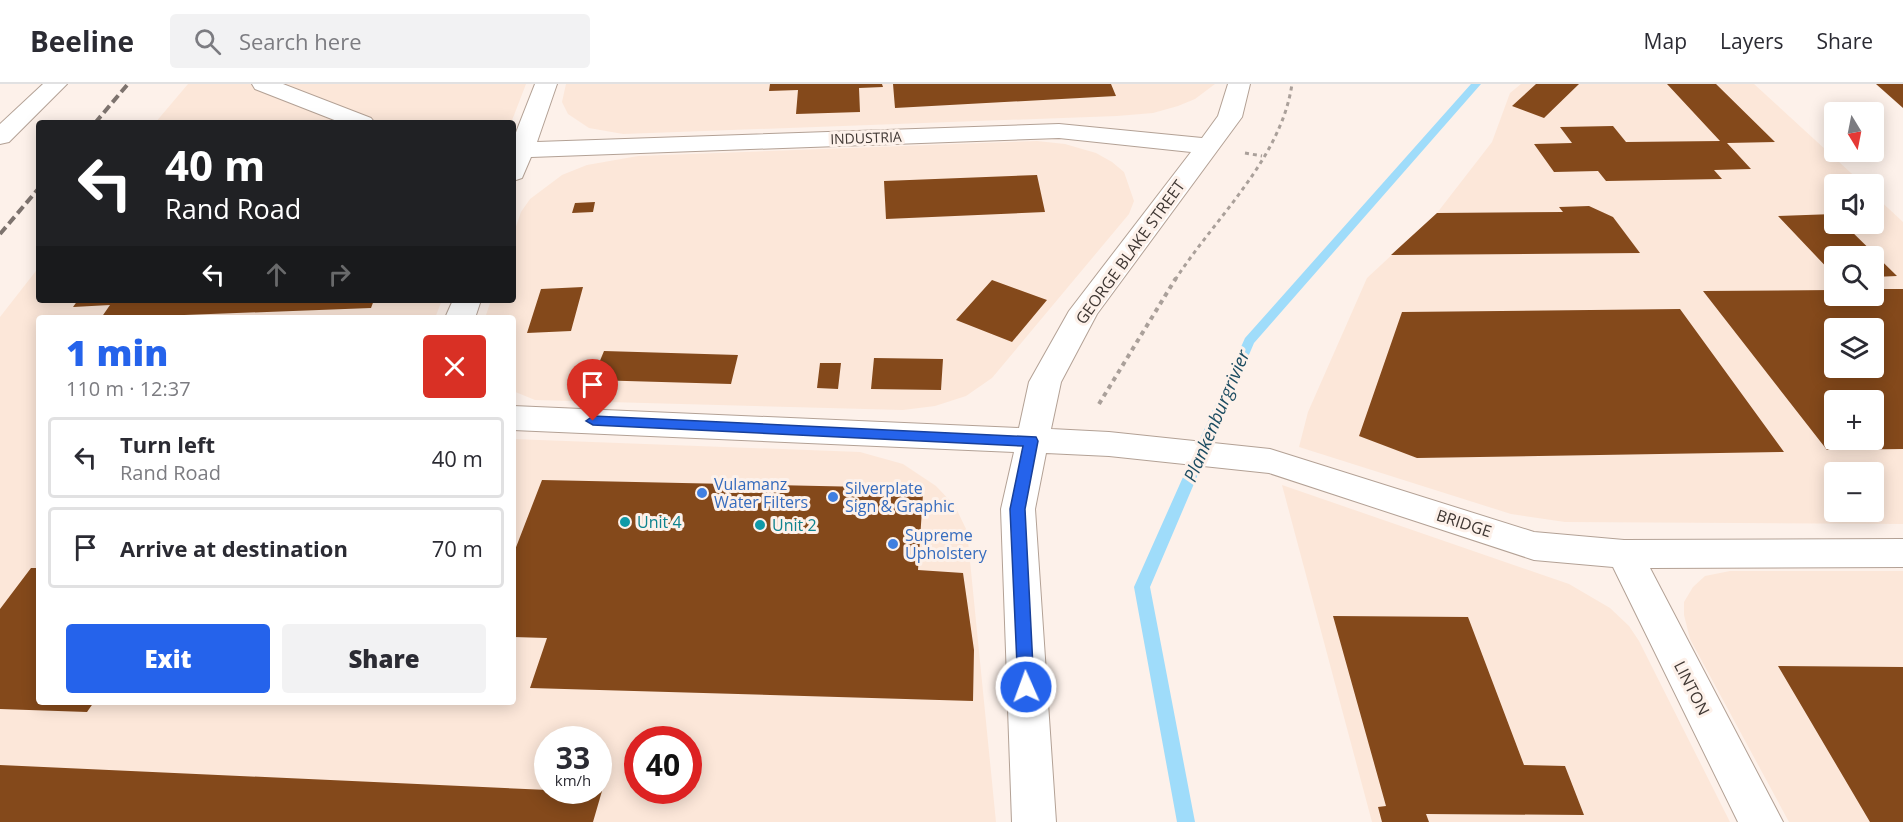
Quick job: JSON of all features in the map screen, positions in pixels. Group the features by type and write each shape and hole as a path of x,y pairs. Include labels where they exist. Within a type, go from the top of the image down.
{"street":[{"path":"0,136 56,84"},
{"path":"263,84 355,120"},
{"path":"516,158 546,84"},
{"name":"GEORGE BLAKE STREET","path":"1034,822 1018,509 1045,382 1084,310 1230,117 1239,84"},
{"name":"INDUSTRIA","path":"516,158 1059,131 1209,146"},
{"name":"BRIDGE","path":"516,418 1109,444 1270,461 1534,546 1624,554 1903,553"},
{"name":"LINTON","path":"1624,554 1761,822"}],"path":[{"path":"1099,404 1192,255 1249,180 1285,115 1292,84"}],"shaded area":[{"path":"188,84 526,84 512,120 158,120"},
{"path":"566,84 1215,84 1195,99 1153,113 623,134 589,128 568,114 562,102"},
{"path":"1521,84 1754,84 1824,148 1824,162 1839,162 1852,174 1824,174 1824,234 1884,234 1884,204 1903,222 1903,524 1565,522 1511,514 1299,447 1308,412 1367,278 1437,213 1492,142 1510,93"},
{"path":"1037,141 1065,144 1096,153 1112,162 1124,172 1134,201 1129,214 992,378 966,396 935,406 903,410 535,400 516,392 516,315 486,315 490,303 516,303 516,226 521,212 530,199 562,175 587,165 638,156"},
{"path":"36,271 36,303 441,303 436,315 36,315 36,705 516,705 516,439 860,452 903,464 936,486 955,506 967,531 996,822 0,822 0,317"},
{"path":"1282,485 1569,584 1610,608 1629,626 1639,641 1730,822 1372,822"},
{"path":"1730,571 1903,571 1903,822 1789,822 1690,639 1684,615 1684,602 1693,587 1705,576"}],"building":[{"path":"770,84 882,84 883,87 859,88 860,112 796,114 798,90 769,91"},
{"path":"893,84 1111,84 1116,96 895,108"},
{"path":"1536,84 1579,84 1544,118 1512,106"},
{"path":"1667,84 1716,84 1775,142 1727,143 1751,169 1714,170 1722,179 1606,181 1598,171 1554,172 1534,144 1572,143 1560,127 1613,126 1626,142 1720,141"},
{"path":"1876,84 1903,84 1903,108"},
{"path":"1037,175 1045,212 886,219 884,181"},
{"path":"595,202 593,212 572,213 575,203"},
{"path":"1589,206 1613,217 1640,253 1391,255 1437,213 1563,212 1559,207"},
{"path":"1824,214 1824,234 1854,234 1866,246 1824,246 1824,264 1778,216"},
{"path":"1884,263 1897,276 1884,277"},
{"path":"992,280 1047,300 1012,342 956,320"},
{"path":"583,287 571,331 527,333 541,289"},
{"path":"1884,289 1903,289 1903,449 1884,449 1884,390 1824,390 1824,446 1703,291 1824,290 1824,306 1884,306"},
{"path":"76,303 373,303 371,308 182,315 103,315 110,305 73,307"},
{"path":"1680,309 1784,452 1417,458 1359,436 1402,312"},
{"path":"604,351 738,355 731,384 592,380"},
{"path":"874,358 943,359 941,390 871,389"},
{"path":"820,363 841,363 838,389 817,388"},
{"path":"542,480 865,487 864,492 923,494 918,570 963,573 974,650 973,701 530,688 547,638 516,637 516,547"},
{"path":"31,568 36,568 36,705 92,705 87,712 0,709 0,609"},
{"path":"1333,616 1468,617 1524,765 1565,766 1584,815 1426,814 1429,822 1382,822 1378,807 1386,806"},
{"path":"1778,666 1903,667 1903,822 1870,822"},
{"path":"0,765 534,789 534,804 598,804 593,822 0,822"}],"waterway":[{"name":"Plankenburgrivier","path":"1186,822 1142,587 1249,341 1476,84"}],"railway":[{"path":"98,120 128,84"},
{"path":"0,234 36,192"}],"place":[{"name":"Vulamanz Water Filters","path":"702,493"},
{"name":"Silverplate Sign & Graphic","path":"833,497"},
{"name":"Unit 4","path":"625,522"},
{"name":"Unit 2","path":"760,525"},
{"name":"Supreme Upholstery","path":"893,544"}],"route":[{"path":"593,421 1031,441 1018,509 1026,687"}]}
